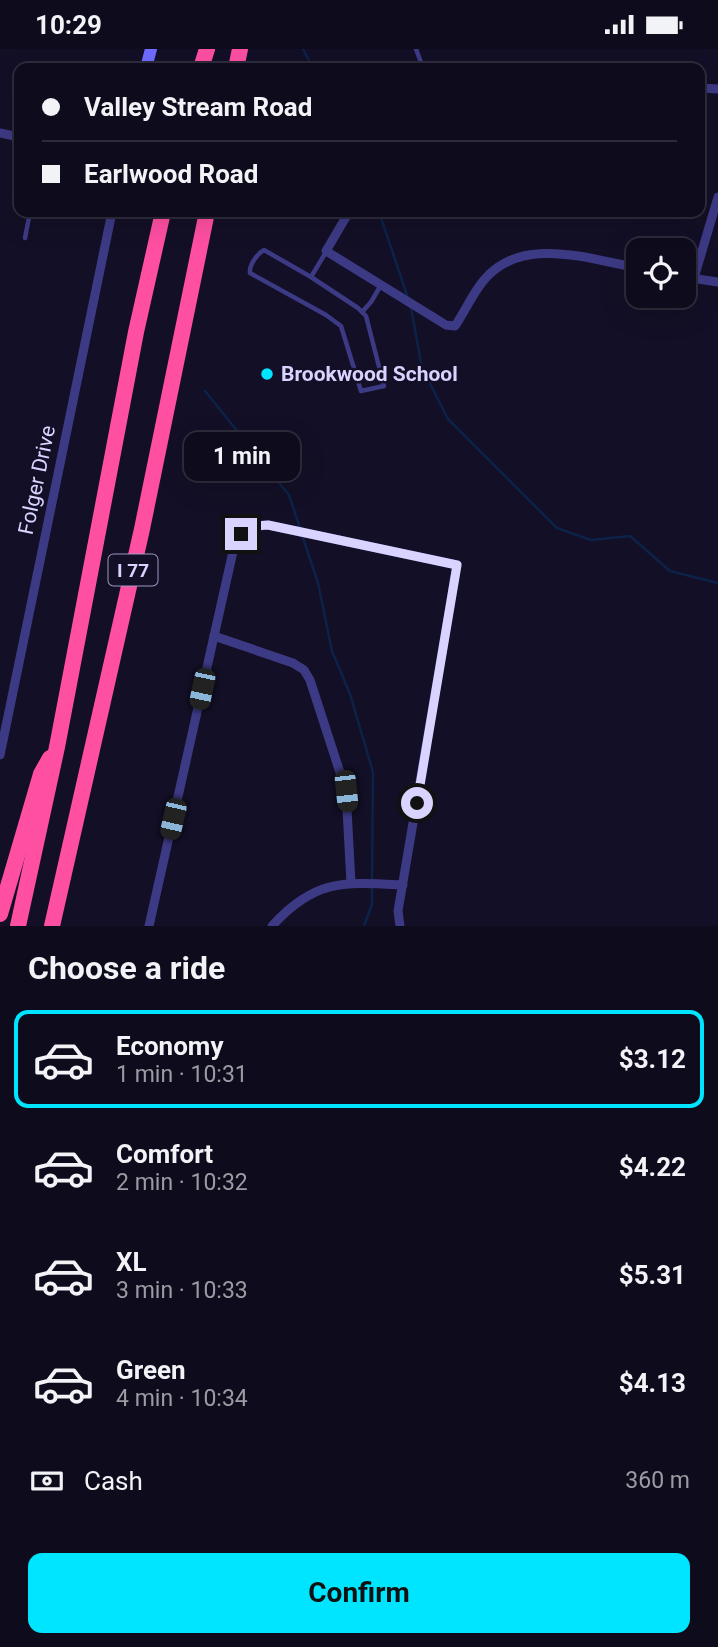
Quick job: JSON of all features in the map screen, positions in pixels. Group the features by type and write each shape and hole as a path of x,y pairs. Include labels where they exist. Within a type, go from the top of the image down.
{"highway":[{"name":"I 77","path":"18,926 57,747 133,346 162,217"},
{"name":"I 77","path":"52,926 142,529 206,217"},
{"path":"0,914 40,774 57,747"}],"street":[{"path":"696,258 718,197"},
{"name":"Folger Drive","path":"0,755 111,217"},
{"path":"346,217 326,251 446,325 455,326 484,279 502,265 522,256 547,253 626,266"},
{"path":"696,279 718,282"},
{"path":"149,926 234,547 241,534 253,526 268,525 457,565 398,911 400,926"},
{"path":"214,636 293,663 303,670 310,680 346,791 351,883"},
{"path":"272,926 297,901 323,889 351,883 403,885"}],"lane":[{"path":"25,238 29,217"},
{"path":"264,250 311,277 366,316 384,386 361,391 341,326 250,273 250,268 259,253 264,250"},
{"path":"311,277 326,251"},
{"path":"362,312 381,285"}],"waterway":[{"path":"303,49 310,63"},
{"path":"381,217 408,298"},
{"path":"411,308 422,368 448,419 557,528 591,540 630,536 670,571 718,583"},
{"path":"205,391 289,495 300,528"},
{"path":"302,535 318,583 332,651 350,694 373,772 372,881"},
{"path":"364,926 372,904 372,887"}],"place":[{"name":"Brookwood School","path":"267,374"}],"route":[{"path":"241,534 253,526 268,525 457,565 417,803"}]}
